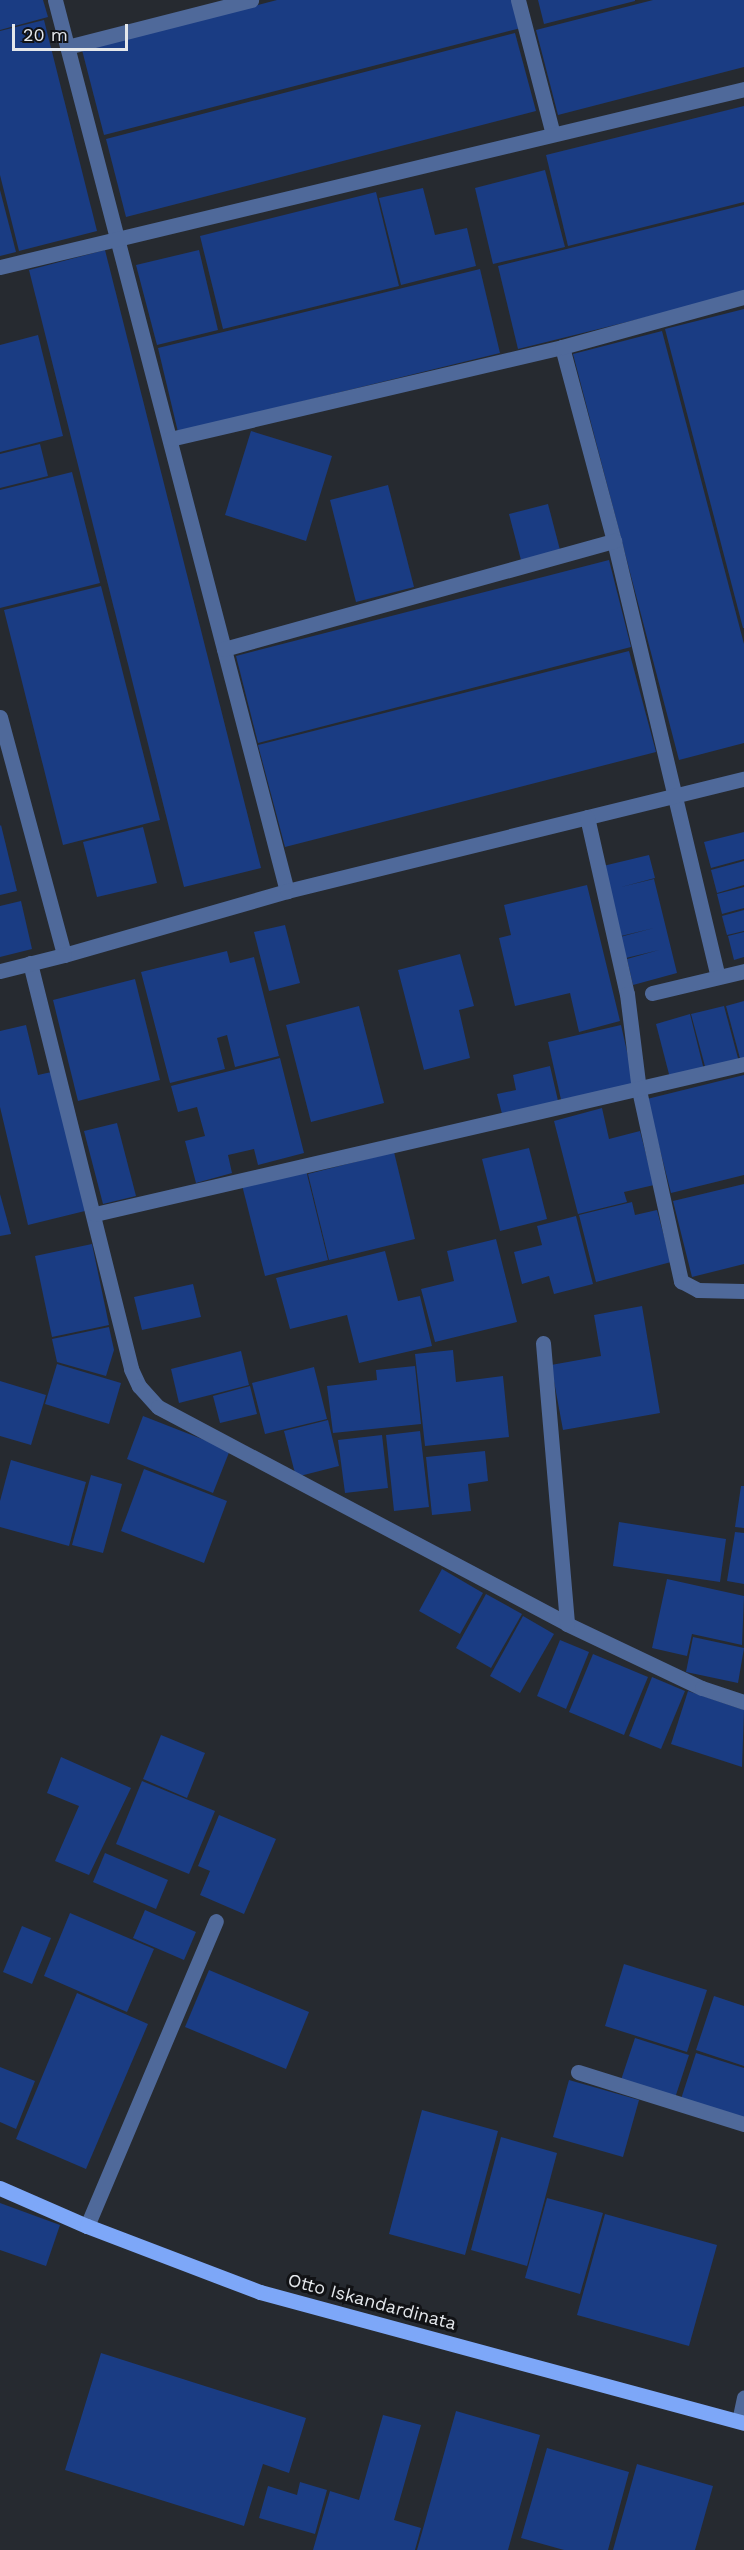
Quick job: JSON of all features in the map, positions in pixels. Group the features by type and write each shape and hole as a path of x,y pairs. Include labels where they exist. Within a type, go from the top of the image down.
{"main road":[{"name":"Otto Iskandardinata","path":"0,2188 87,2226 260,2292 742,2422"}],"street":[{"path":"55,0 287,891"},
{"path":"67,47 251,0"},
{"path":"518,0 553,134"},
{"path":"0,267 744,89"},
{"path":"170,439 562,347 744,297"},
{"path":"562,347 614,541 718,977"},
{"path":"224,649 614,541"},
{"path":"0,717 64,955"},
{"path":"0,971 287,891 744,779"},
{"path":"587,817 627,994 639,1090 681,1281 698,1290 744,1291"},
{"path":"30,963 95,1214 131,1369 139,1386 158,1407 567,1624 702,1688 744,1702"},
{"path":"652,993 744,970"},
{"path":"95,1214 744,1064"},
{"path":"543,1343 567,1624"},
{"path":"87,2226 216,1921"},
{"path":"578,2072 744,2124"},
{"path":"742,2422 744,2398"}],"building":[{"path":"0,0 43,0 48,17 0,30"},
{"path":"277,0 513,0 521,28 104,135 82,50"},
{"path":"538,0 635,0 635,1 544,24"},
{"path":"653,0 744,0 744,67 558,115 536,30"},
{"path":"44,20 97,231 19,251 0,175 0,31"},
{"path":"515,33 536,111 126,217 106,139"},
{"path":"744,106 744,202 568,246 546,155"},
{"path":"545,170 565,247 493,264 475,188"},
{"path":"423,188 435,235 467,228 476,266 401,285 379,198"},
{"path":"0,190 16,252 0,256"},
{"path":"376,192 399,286 223,329 200,236"},
{"path":"744,205 744,293 518,349 498,266"},
{"path":"105,250 261,868 184,887 29,270"},
{"path":"199,250 218,330 157,345 136,265"},
{"path":"480,269 500,353 178,432 158,348"},
{"path":"744,309 744,628 743,628 665,329"},
{"path":"662,331 744,644 744,743 679,760 573,354"},
{"path":"38,335 63,436 0,452 0,345"},
{"path":"251,431 332,456 306,541 225,515"},
{"path":"40,444 48,476 0,488 0,454"},
{"path":"72,472 100,583 0,608 0,490"},
{"path":"388,485 414,587 356,602 330,500"},
{"path":"548,504 560,550 521,560 509,514"},
{"path":"609,560 631,647 258,743 236,656"},
{"path":"101,586 160,820 63,845 4,610"},
{"path":"629,651 656,752 285,847 258,745"},
{"path":"0,826 17,891 0,895"},
{"path":"143,827 157,883 97,897 83,842"},
{"path":"744,832 744,859 711,868 704,842"},
{"path":"649,855 655,878 621,887 654,879 677,973 633,985 627,959 659,950 626,958 620,937 654,928 621,936 603,866"},
{"path":"744,861 744,885 717,893 711,870"},
{"path":"587,885 620,1021 579,1032 570,993 515,1006 499,938 511,935 504,905"},
{"path":"744,887 744,908 722,914 717,894"},
{"path":"21,901 32,949 0,957 0,906"},
{"path":"744,910 744,931 727,935 722,916"},
{"path":"285,925 300,983 269,991 254,932"},
{"path":"744,932 744,957 734,960 728,936"},
{"path":"227,951 230,963 254,957 279,1056 235,1067 227,1035 217,1038 225,1069 170,1083 141,972"},
{"path":"460,954 474,1006 459,1010 470,1058 424,1070 398,970"},
{"path":"135,979 160,1080 78,1101 53,1000"},
{"path":"744,1001 744,1061 741,1062 726,1006"},
{"path":"359,1006 384,1103 311,1122 286,1025"},
{"path":"724,1006 739,1062 706,1070 691,1014"},
{"path":"690,1014 704,1070 670,1078 656,1024"},
{"path":"26,1025 38,1075 56,1071 89,1210 28,1225 0,1107 0,1031"},
{"path":"621,1025 635,1087 562,1104 548,1042"},
{"path":"280,1058 304,1153 258,1165 254,1149 228,1155 232,1173 196,1183 185,1141 205,1136 197,1107 178,1112 171,1086"},
{"path":"550,1066 559,1105 503,1118 497,1094 516,1090 513,1075"},
{"path":"744,1075 744,1175 671,1193 647,1099"},
{"path":"602,1108 609,1139 640,1131 654,1185 624,1192 627,1202 578,1214 554,1121"},
{"path":"117,1123 136,1196 103,1204 84,1131"},
{"path":"529,1148 547,1219 500,1231 482,1159"},
{"path":"394,1152 415,1239 329,1260 308,1174"},
{"path":"306,1170 328,1260 265,1276 242,1185"},
{"path":"744,1184 744,1264 692,1277 673,1201"},
{"path":"0,1194 11,1234 0,1236"},
{"path":"632,1202 635,1215 657,1210 671,1262 596,1282 579,1215"},
{"path":"576,1216 593,1284 554,1294 549,1276 522,1284 514,1252 542,1245 537,1226"},
{"path":"496,1239 517,1322 435,1342 421,1289 454,1281 447,1251"},
{"path":"92,1244 109,1325 52,1337 35,1256"},
{"path":"385,1251 398,1301 420,1296 432,1346 359,1363 347,1315 290,1329 276,1278"},
{"path":"193,1284 201,1317 142,1330 134,1297"},
{"path":"642,1306 660,1413 563,1430 551,1365 601,1356 594,1315"},
{"path":"109,1327 114,1350 106,1376 57,1362 52,1339"},
{"path":"453,1350 456,1382 503,1376 509,1437 425,1446 415,1354"},
{"path":"241,1351 249,1385 179,1403 171,1369"},
{"path":"57,1364 121,1383 109,1424 45,1404"},
{"path":"415,1366 421,1424 333,1433 327,1386 377,1380 376,1370"},
{"path":"314,1367 327,1419 265,1434 252,1383"},
{"path":"0,1381 46,1395 31,1445 0,1436"},
{"path":"250,1386 257,1414 220,1423 213,1396"},
{"path":"143,1416 230,1450 213,1493 127,1459"},
{"path":"328,1420 339,1466 296,1477 284,1431"},
{"path":"420,1431 429,1507 394,1511 386,1435"},
{"path":"382,1435 388,1488 345,1493 338,1440"},
{"path":"485,1451 488,1481 468,1484 471,1511 432,1515 426,1457"},
{"path":"11,1460 86,1482 69,1546 0,1527 0,1501"},
{"path":"144,1469 227,1501 204,1563 121,1531"},
{"path":"91,1475 122,1484 103,1553 72,1545"},
{"path":"741,1486 744,1486 744,1528 735,1527"},
{"path":"619,1522 726,1539 720,1582 613,1566"},
{"path":"735,1532 744,1533 744,1584 727,1581"},
{"path":"442,1569 483,1593 460,1634 419,1611"},
{"path":"667,1579 744,1596 742,1645 692,1634 687,1656 652,1648"},
{"path":"486,1594 522,1614 491,1668 456,1648"},
{"path":"523,1616 554,1634 520,1693 490,1676"},
{"path":"693,1637 744,1648 738,1683 686,1672"},
{"path":"560,1640 589,1652 566,1709 537,1696"},
{"path":"593,1654 648,1677 624,1735 569,1712"},
{"path":"652,1677 685,1691 661,1749 629,1736"},
{"path":"688,1691 744,1710 742,1767 671,1744"},
{"path":"161,1735 205,1753 187,1798 143,1779"},
{"path":"61,1757 131,1788 89,1875 55,1861 79,1806 47,1793"},
{"path":"142,1781 215,1811 189,1874 116,1844"},
{"path":"219,1815 276,1839 244,1914 200,1895 210,1871 198,1866"},
{"path":"105,1853 168,1880 156,1909 93,1882"},
{"path":"145,1910 196,1932 184,1960 133,1938"},
{"path":"70,1913 154,1949 127,2012 44,1976"},
{"path":"22,1926 51,1938 32,1984 3,1972"},
{"path":"624,1964 707,1990 687,2052 605,2026"},
{"path":"209,1970 309,2012 286,2069 185,2027"},
{"path":"77,1993 148,2024 86,2169 16,2139"},
{"path":"714,1996 744,2006 744,2066 696,2050"},
{"path":"635,2038 689,2055 675,2098 621,2080"},
{"path":"696,2053 744,2068 744,2119 681,2099"},
{"path":"0,2067 35,2081 16,2129 0,2122"},
{"path":"569,2080 639,2100 623,2157 553,2137"},
{"path":"422,2110 498,2131 465,2255 389,2234"},
{"path":"501,2137 557,2153 527,2266 471,2250"},
{"path":"547,2198 603,2213 580,2294 525,2278"},
{"path":"0,2203 60,2225 46,2266 0,2250"},
{"path":"605,2214 717,2245 689,2346 577,2315"},
{"path":"101,2353 306,2418 289,2473 263,2464 244,2526 65,2470"},
{"path":"456,2411 540,2435 508,2550 417,2550"},
{"path":"383,2415 421,2425 394,2520 421,2528 415,2550 313,2550 330,2491 359,2500"},
{"path":"547,2448 629,2472 608,2550 564,2550 521,2538"},
{"path":"637,2464 713,2486 695,2550 613,2550"},
{"path":"300,2482 327,2490 315,2534 259,2518 268,2486 297,2495"}]}
